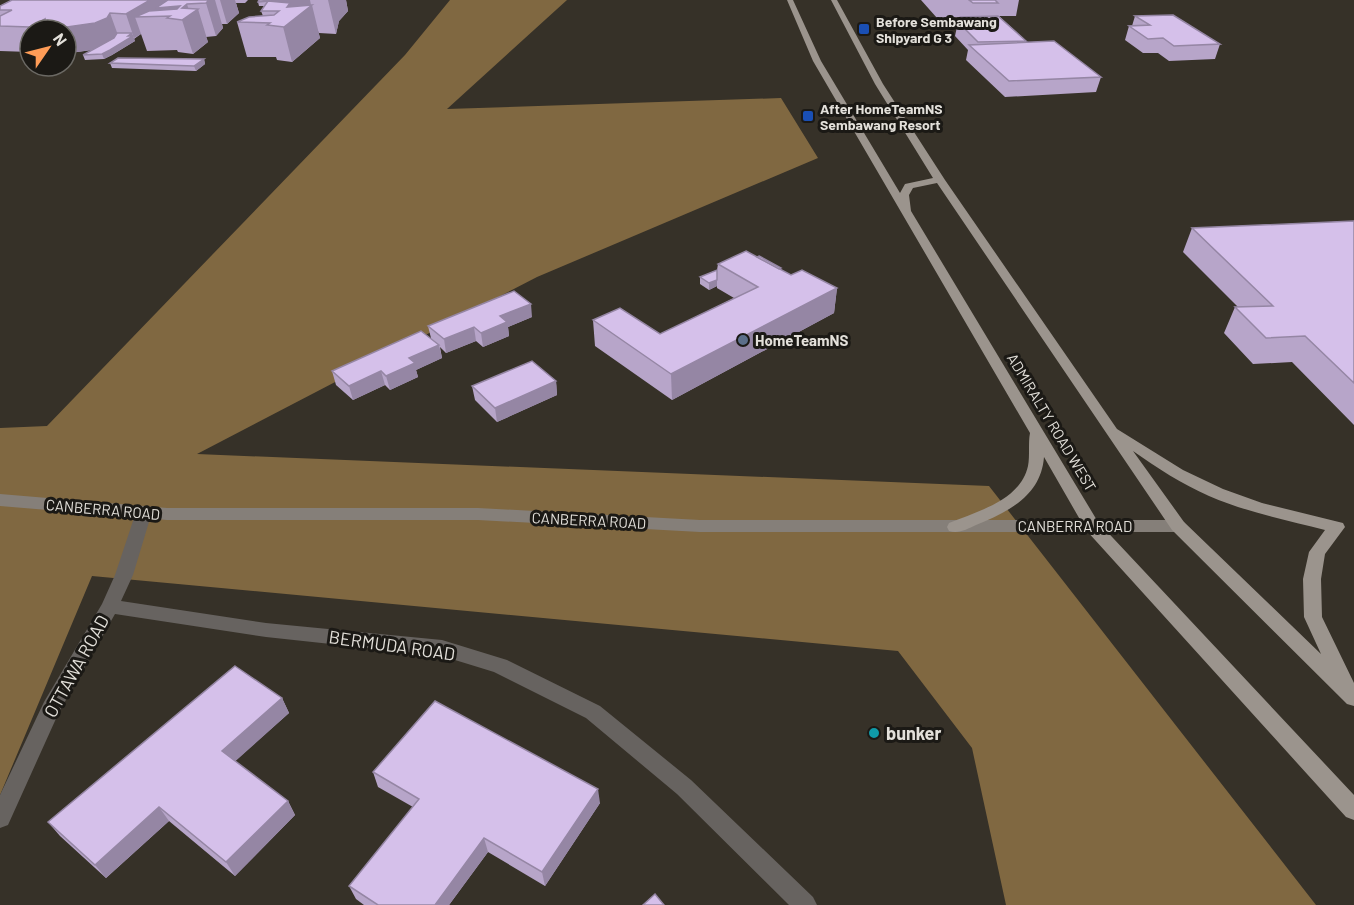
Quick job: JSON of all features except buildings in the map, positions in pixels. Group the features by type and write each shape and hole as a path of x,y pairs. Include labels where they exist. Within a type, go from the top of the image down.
{"main road":[{"name":"ADMIRALTY ROAD WEST","path":"790,0 817,61 1092,526 1354,810"},
{"path":"834,0 879,84 940,180 1109,429 1178,526 1352,696"},
{"path":"909,218 904,195 909,186 920,182 940,180"},
{"path":"1109,429 1168,467 1217,493 1337,527 1317,552 1312,579 1313,617 1352,696"},
{"path":"955,527 1010,504 1029,485 1036,466 1036,434"},
{"name":"CANBERRA ROAD","path":"0,500 167,514 478,514 700,526 1178,526"}],"street":[{"name":"OTTAWA ROAD","path":"0,818 51,708 110,606 124,575 144,512"},
{"name":"BERMUDA ROAD","path":"110,606 266,630 442,648 500,666 593,712 684,787 805,905"}],"shaded area":[{"path":"450,0 567,0 447,109 781,98 818,158 537,277 197,454 989,486 1316,905 1006,905 972,748 898,651 92,576 0,795 0,428 47,426 405,55"}],"place":[{"name":"Before Sembawang Shipyard G 3","path":"864,29"},
{"name":"After HomeTeamNS Sembawang Resort","path":"808,116"},
{"name":"HomeTeamNS","path":"743,340"},
{"name":"bunker","path":"874,733"}]}
